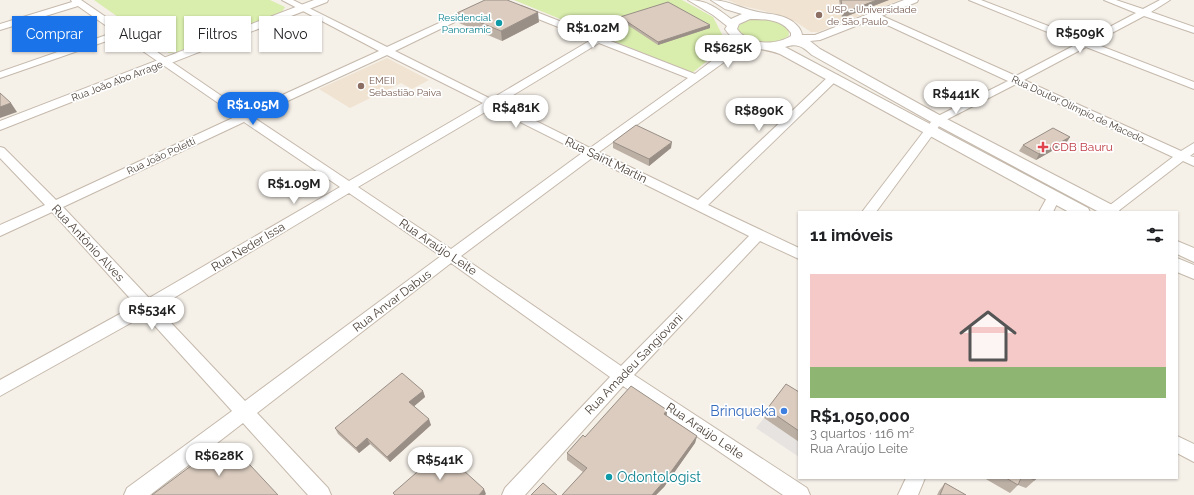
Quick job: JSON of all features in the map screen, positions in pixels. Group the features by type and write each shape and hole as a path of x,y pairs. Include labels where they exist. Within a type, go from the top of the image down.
{"street":[{"name":"Rua Saint Martin","path":"286,0 388,50 490,103 798,254"},
{"name":"Rua João Abo Arrage","path":"0,126 323,0"},
{"path":"693,0 717,13 732,25"},
{"path":"716,0 729,7 758,16 788,22 797,32 794,39"},
{"path":"732,25 731,29 735,36 752,44 779,46 794,39 816,38 913,0"},
{"path":"973,0 1194,86"},
{"path":"1108,0 1194,30"},
{"path":"870,211 933,125 1018,81 1083,44 1166,0"},
{"path":"0,27 77,1"},
{"name":"Rua Araújo Leite","path":"77,1 105,20"},
{"path":"503,2 696,78"},
{"name":"Rua João Poletti","path":"0,231 388,50 503,2"},
{"path":"732,25 740,19 758,16"},
{"name":"Rua Doutor Olímpio de Macedo","path":"875,16 1194,162"},
{"path":"0,75 105,38"},
{"path":"794,39 805,43 816,52 933,125 1080,211"},
{"name":"Rua Neder Issa","path":"0,389 148,306 598,40"},
{"name":"Rua Anvar Dabus","path":"134,495 451,256 591,153 738,48 752,44"},
{"path":"770,46 784,51 1108,211"},
{"name":"Rua Araújo Leite","path":"152,52 451,256 622,376 800,495"},
{"path":"700,205 834,77"},
{"path":"1111,211 1180,156 1194,147"},
{"name":"Rua Antônio Alves","path":"0,151 148,306 246,412 272,444 321,495"},
{"path":"1047,211 1054,197"},
{"name":"Rua Amadeu Sangiovani","path":"512,495 622,376 758,235"},
{"path":"1178,248 1194,256"},
{"path":"1178,265 1194,274"},
{"path":"1178,271 1194,278"},
{"path":"1178,445 1194,453"},
{"path":"908,495 916,479"}],"shaded area":[{"name":"USP - Universidade de São Paulo","path":"728,0 900,0 818,32 811,32 796,22 772,13 739,5"},
{"name":"EMEII Sebastião Paiva","path":"387,58 429,80 412,89 401,83 350,108 319,89"},
{"path":"764,418 798,441 798,456 756,428"}],"green space":[{"path":"94,0 270,0 285,7 282,12 271,16 259,16 259,21 251,24 251,16 184,16 184,49 176,52 176,16 117,16"},
{"path":"514,0 682,0 713,17 726,42 722,49 692,73"},
{"path":"759,19 782,24 788,30 789,35 778,42 771,43 750,39 739,32 738,28 742,23"}],"building":[{"path":"485,0 507,0 538,12 501,31 457,13"},
{"path":"841,0 877,0 843,13"},
{"path":"668,2 710,25 658,42 620,17"},
{"path":"0,93 11,103 0,107"},
{"path":"636,125 672,142 649,159 613,142"},
{"path":"1053,128 1070,137 1039,154 1023,145"},
{"path":"402,373 423,391 409,402 429,419 387,457 367,438 356,448 335,428"},
{"name":"Brinqueka","path":"786,384 798,391 798,430 767,409"},
{"path":"631,386 667,410 664,414 697,436 665,480 652,495 562,495 587,468 567,453 583,435 585,437"},
{"path":"215,448 236,450 278,495 152,495"},
{"path":"439,453 460,473 463,470 484,489 479,495 395,495 393,493"},
{"path":"1008,479 1021,479 1018,485"},
{"path":"543,483 557,495 531,495"},
{"path":"945,483 966,495 940,495"}],"place":[{"name":"USP - Universidade de São Paulo","path":"819,15"},
{"name":"Residencial Panoramic","path":"499,23"},
{"name":"EMEII Sebastião Paiva","path":"361,86"},
{"name":"CDB Bauru","path":"1043,147"},
{"name":"Brinqueka","path":"784,411"},
{"name":"Odontologist","path":"609,477"}]}
